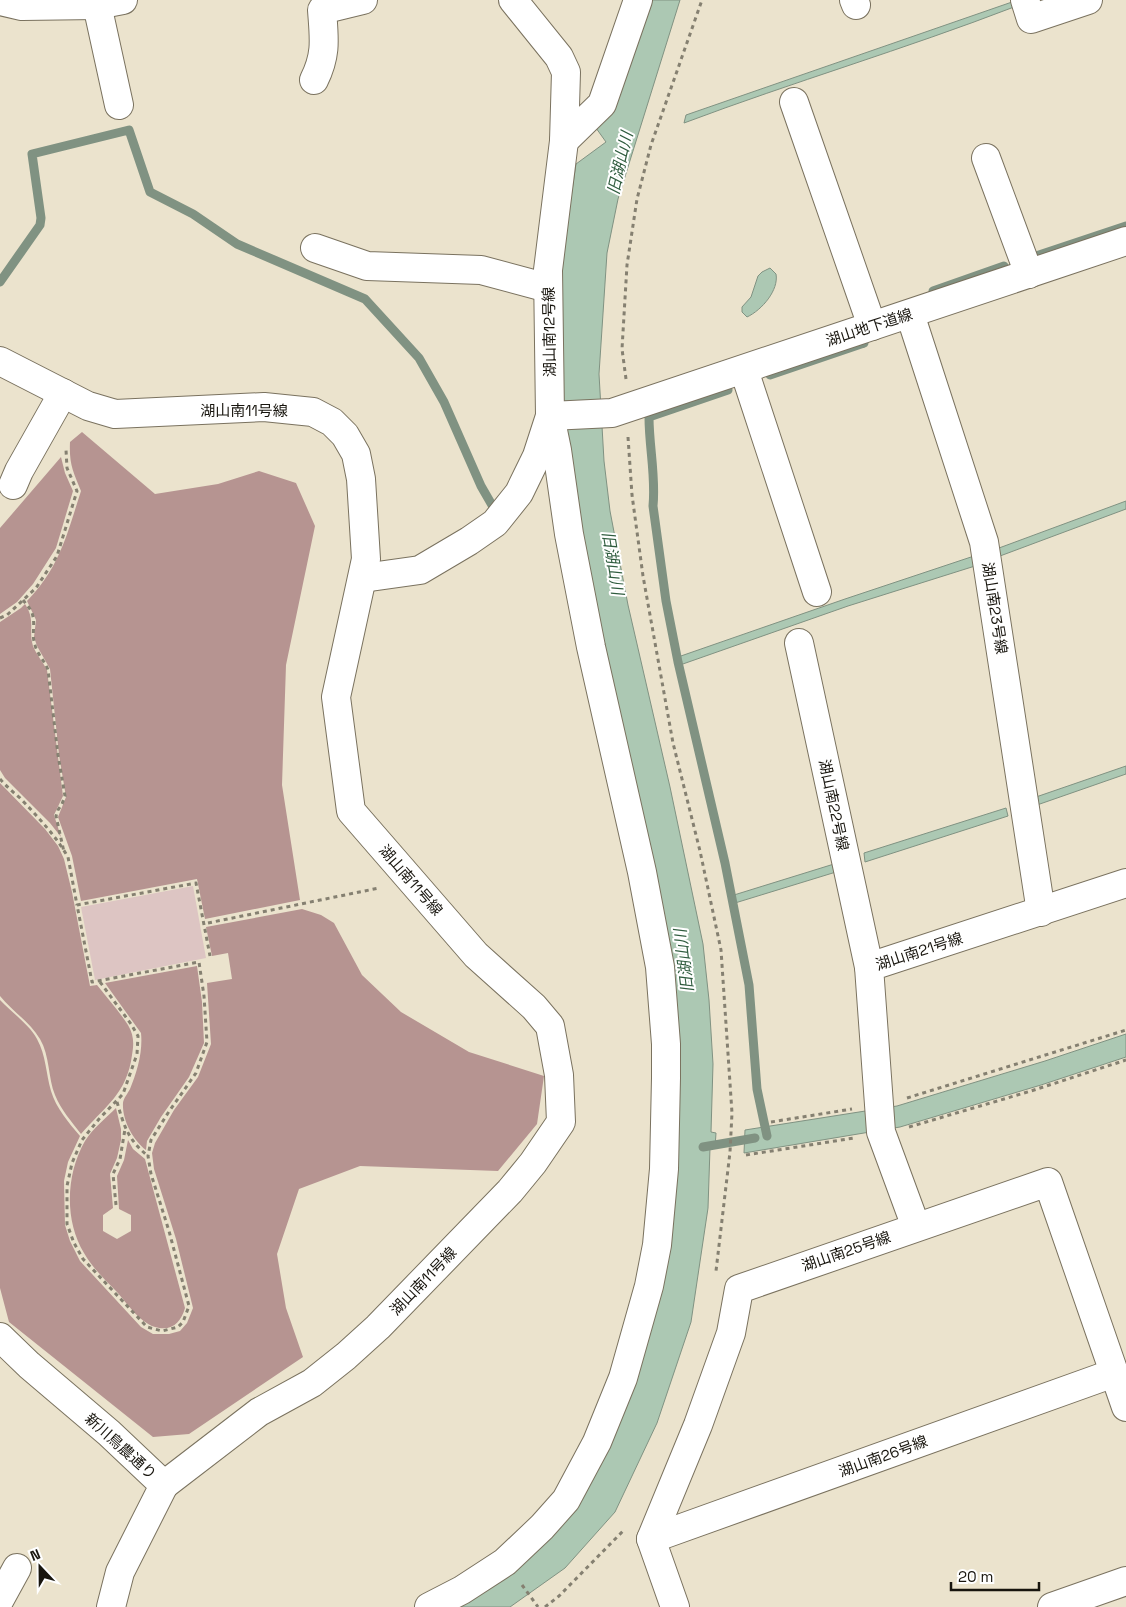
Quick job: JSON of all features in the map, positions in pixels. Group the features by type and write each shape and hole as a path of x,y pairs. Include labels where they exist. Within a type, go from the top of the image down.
{"street":[{"path":"0,1 22,6 123,0"},
{"path":"314,80 322,64 324,41 322,10 363,0"},
{"name":"湖山南12号線","path":"363,578 420,570 495,523 519,493 556,416 548,270 564,141 566,72 564,64 513,0"},
{"path":"564,141 602,104 638,0"},
{"path":"1025,0 1031,19 1088,0"},
{"path":"96,2 119,105"},
{"path":"794,102 872,326"},
{"path":"986,158 1029,274"},
{"name":"湖山地下道線","path":"556,416 619,411 1126,242"},
{"path":"315,248 367,266 481,270 548,288"},
{"name":"湖山南23号線","path":"910,314 984,542 1041,912"},
{"name":"湖山南11号線","path":"0,361 88,406 115,414 264,407 313,412 332,422 345,435 356,454 361,479 366,559 336,697 351,811 476,955 534,1007 550,1026 559,1075 561,1122 533,1163 510,1191 378,1327 346,1356 312,1383 260,1412 164,1485"},
{"path":"744,370 817,592"},
{"path":"13,485 18,470 63,393"},
{"path":"429,1607 462,1590 506,1562 542,1527 566,1500 597,1442 622,1378 649,1286 657,1245 664,1169 666,1078 666,1044 660,967 642,872 591,647 569,534 557,450 556,416"},
{"name":"湖山南22号線","path":"799,643 869,967"},
{"name":"湖山南21号線","path":"916,1227 880,1120 869,967 1126,883"},
{"name":"湖山南25号線","path":"651,1539 698,1425 730,1333 739,1289 1048,1182 1126,1407"},
{"name":"新川鳥農通り","path":"0,1337 29,1365 109,1433 164,1485 120,1572 111,1607"},
{"name":"湖山南26号線","path":"651,1539 1114,1374"},
{"path":"651,1539 675,1607"},
{"path":"0,1599 17,1568"},
{"path":"1052,1607 1126,1581"}],"path":[{"path":"702,0 651,145 637,199 627,264 622,349 626,379 619,411 642,576 673,743 700,851 720,950 732,1113 729,1161 715,1278"},
{"path":"0,618 7,615 36,588 57,556 77,491 67,468 66,449"},
{"path":"23,600 32,612 34,621 32,636 35,648 44,660 48,670 65,796 56,816 64,852"},
{"path":"0,779 56,837 68,857 92,982 199,962 204,996 207,1042 196,1073 151,1140 148,1156 151,1174 169,1231 189,1306 184,1322 178,1327 162,1332 147,1327 83,1258 74,1243 67,1224 67,1186 72,1163 82,1140 124,1094 137,1054 138,1036 132,1024 100,982"},
{"path":"208,923 392,886 411,879"},
{"path":"77,905 196,883 210,956"},
{"path":"746,1155 868,1136 880,1120 909,1098 1126,1030"},
{"path":"771,1122 880,1120 1031,1091 1126,1060"},
{"path":"117,1102 125,1130 136,1147 148,1156"},
{"path":"116,1205 113,1174 120,1159 125,1130"},
{"path":"545,1607 559,1596 626,1528"}],"shaded area":[{"path":"82,432 155,494 218,484 259,471 296,483 315,526 286,665 282,785 300,900 205,919 197,879 81,901 72,856 58,817 66,797 59,755 50,669 37,646 34,637 36,620 27,601 55,563 71,522 81,491 72,467 70,442"},
{"path":"61,457 65,473 73,491 56,548 33,584 17,602 0,614 0,528"},
{"path":"25,604 31,620 33,646 47,670 63,796 54,815 61,837 50,823 5,778 0,770 0,622"},
{"path":"0,783 45,829 58,846 64,859 72,892 90,986 97,985 124,1020 132,1036 132,1055 120,1090 81,1134 57,1100 51,1081 46,1053 40,1039 31,1027 0,996"},
{"path":"193,886 206,958 95,980 81,907"},
{"path":"302,909 321,915 334,923 362,975 401,1012 469,1052 544,1076 537,1124 498,1171 360,1166 299,1189 277,1254 286,1308 303,1357 189,1434 153,1437 9,1322 0,1288 0,1000 25,1023 37,1039 46,1065 53,1097 63,1115 80,1136 68,1162 64,1181 65,1225 70,1241 80,1261 141,1327 153,1334 169,1334 180,1331 187,1323 193,1308 176,1239 154,1169 152,1153 155,1143 174,1110 198,1077 211,1044 207,983 232,979 228,953 212,956 206,927"},
{"path":"197,966 202,1002 204,1043 189,1077 147,1141 146,1150 129,1129 123,1109 123,1101 130,1089 139,1062 141,1033 105,983"},
{"path":"116,1108 121,1129 121,1140 117,1158 110,1174 113,1208 103,1215 103,1231 117,1239 131,1231 131,1215 119,1209 117,1176 124,1160 128,1140 133,1149 145,1159 185,1308 181,1318 171,1327 161,1328 149,1325 134,1312 91,1263 84,1253 73,1226 70,1197 71,1182 79,1154 92,1132"}],"water":[{"name":"旧湖山川","path":"645,0 680,0 618,199 607,253 599,374 604,461 610,511 628,605 670,787 703,944 713,1064 711,1132 716,1133 715,1148 710,1148 708,1208 691,1322 657,1423 615,1512 565,1568 510,1607 443,1607 599,1460 674,1118 570,494 555,305 576,164 606,142 596,128"},
{"path":"1012,2 1014,7 684,123 686,115"},
{"path":"770,268 776,274 772,293 764,305 747,317 742,312 742,307 751,297 758,276"},
{"path":"1126,501 1126,509 1000,556 999,548"},
{"path":"974,556 975,566 848,606 680,665 678,657"},
{"path":"1126,766 1126,774 1037,805 1036,797"},
{"path":"1006,808 1008,816 865,862 864,853"},
{"path":"834,864 836,872 735,903 734,895"},
{"path":"1126,1034 1126,1057 1041,1085 900,1127 744,1153 745,1130 897,1106"}],"waterway":[{"path":"0,282 40,225 41,218 32,154 129,130 150,192 193,214 237,244 365,299 419,358 444,402 481,486 496,512"},
{"path":"1033,257 1126,226"},
{"path":"933,291 1004,266"},
{"path":"770,375 864,343"},
{"path":"728,390 649,417 654,484 653,506 666,601 678,662 725,863 749,985 757,1089 767,1136"},
{"path":"703,1147 755,1138"}]}
